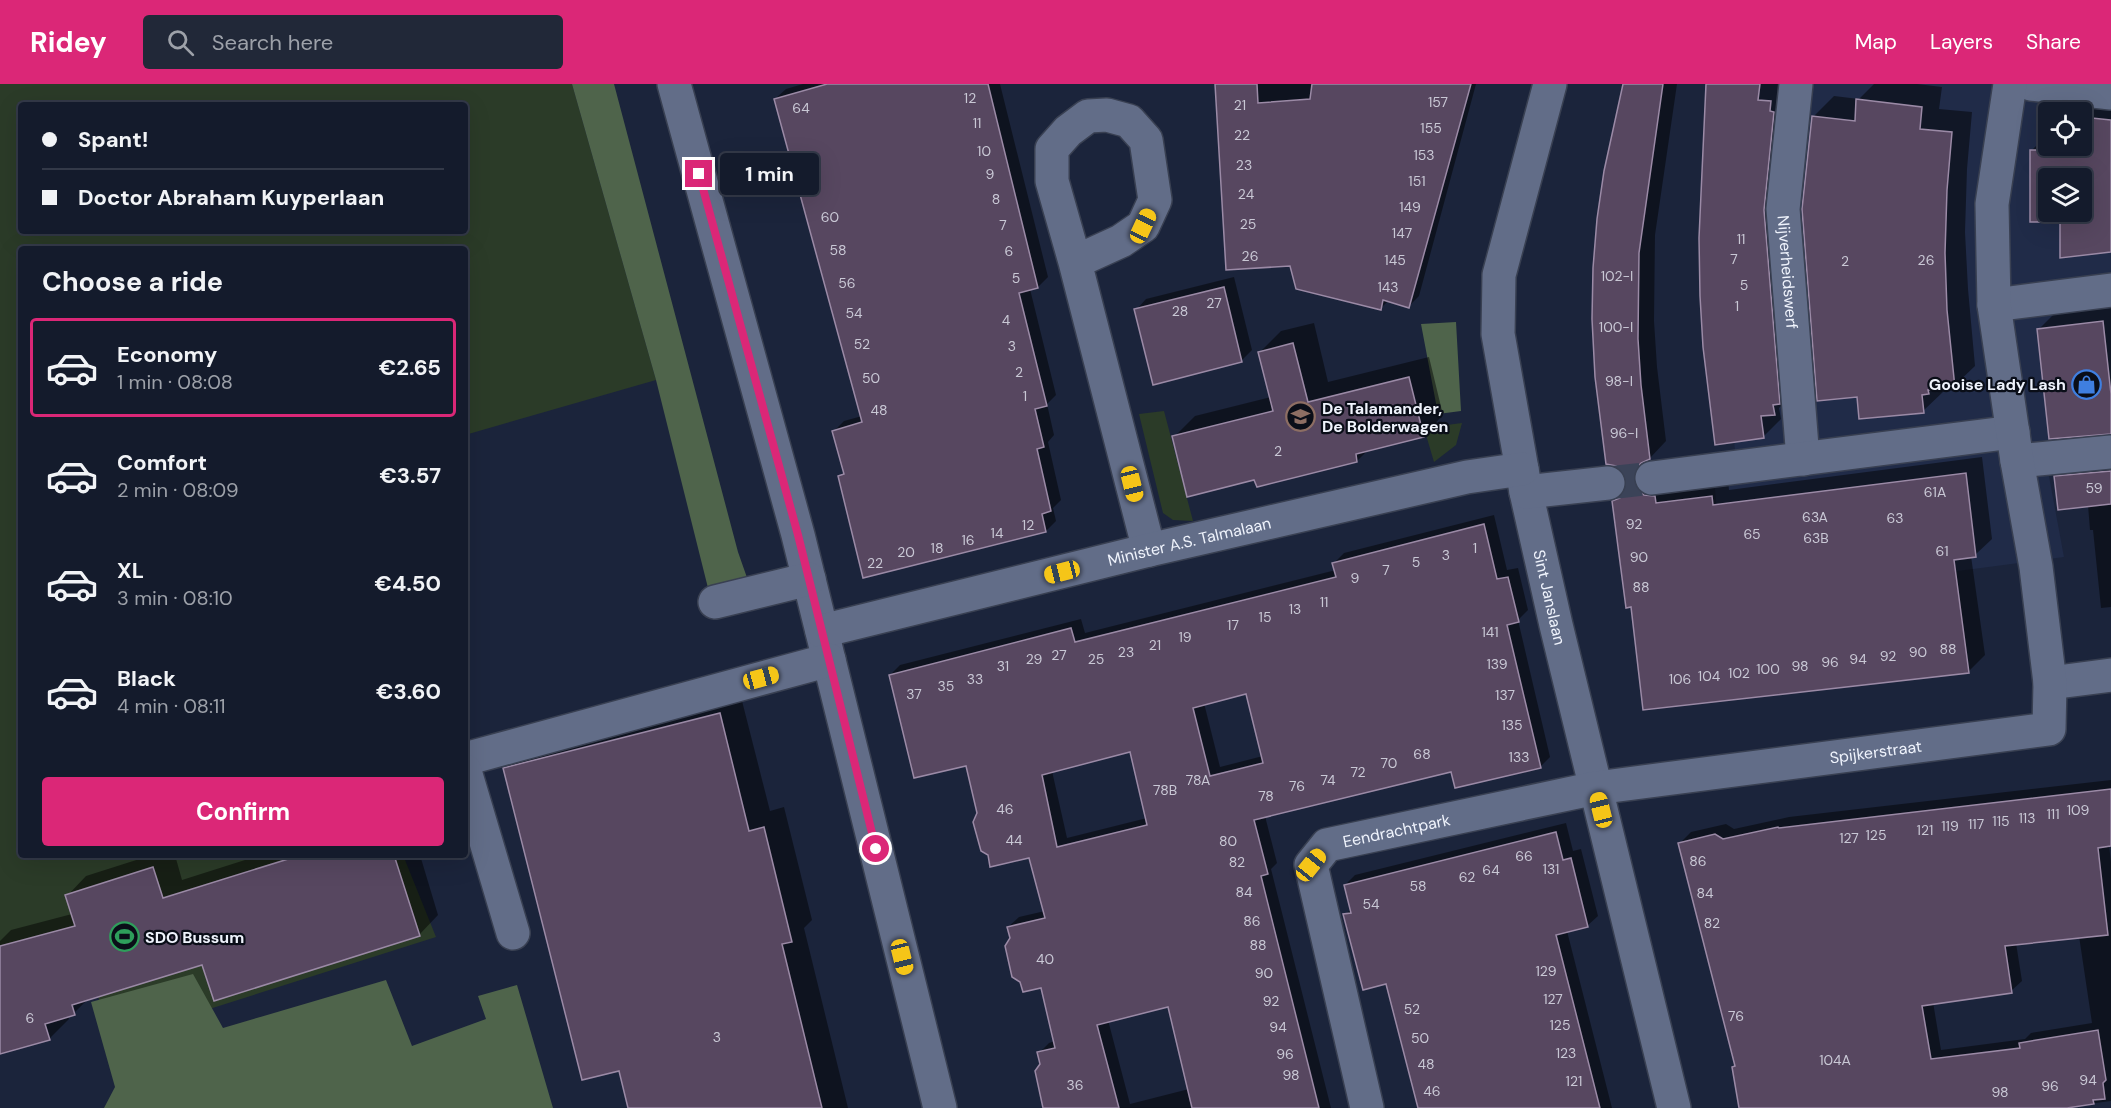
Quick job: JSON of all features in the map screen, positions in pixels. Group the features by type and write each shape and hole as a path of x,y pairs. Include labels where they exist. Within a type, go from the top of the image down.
{"street":[{"path":"674,84 809,579 940,1108"},
{"name":"Sint Janslaan","path":"1550,84 1499,275 1498,334 1524,481 1674,1108"},
{"name":"Nijverheidswerf","path":"1796,84 1783,209 1803,459"},
{"path":"2010,84 1992,204 1994,305 2015,446 2037,567 2050,683 2111,675"},
{"path":"2031,84 2111,93"},
{"path":"1075,262 1149,550"},
{"path":"1994,305 2111,290"},
{"path":"1652,478 1803,459 2015,446 2111,452"},
{"name":"Minister A.S. Talmalaan","path":"468,758 826,645 1149,550 1467,477 1524,481"},
{"path":"1524,481 1608,483"},
{"path":"715,602 809,579"},
{"name":"Spijkerstraat","path":"1596,788 2049,729 2050,683"},
{"path":"468,781 513,933"},
{"name":"Eendrachtpark","path":"1367,1108 1311,865 1327,845 1596,788"}],"shaded area":[{"path":"1729,84 2111,84 2111,463 2048,471 2064,557 1724,602 1712,452 1735,450 1718,304"}],"green space":[{"path":"0,84 572,84 656,380 468,434 468,246 18,246 18,858 404,858 436,937 200,1012 102,1010 94,982 0,998"},
{"path":"572,84 614,84 738,552 751,589 711,600 656,380"},
{"path":"1456,322 1461,411 1438,414 1421,324"},
{"path":"1164,411 1193,521 1173,520 1163,513 1139,414"},
{"path":"1462,423 1456,445 1434,462 1424,428"},
{"path":"193,974 223,1028 386,980 412,1046 486,1019 478,996 517,985 553,1108 104,1108 115,1087 91,1002"}],"building":[{"path":"827,84 988,84 1038,288 1019,293 1047,406 1035,409 1044,447 1037,449 1051,511 1042,514 1046,532 863,578 838,476 844,474 832,431 862,422 774,99"},
{"path":"1215,84 1257,84 1258,103 1310,99 1312,84 1471,84 1409,308 1383,300 1381,310 1296,289 1290,266 1226,270"},
{"path":"1623,84 1663,84 1639,253 1638,339 1650,459 1641,463 1635,470 1633,480 1637,489 1644,495 1655,496 1656,503 1712,496 1713,505 1966,473 1976,557 1954,560 1969,673 1643,710 1631,607 1626,608 1612,501 1620,498 1625,491 1626,480 1623,471 1616,466 1606,464 1595,377 1592,319 1597,219 1604,171"},
{"path":"1706,84 1760,84 1758,100 1771,101 1770,111 1774,112 1764,210 1780,404 1773,405 1775,415 1761,416 1764,438 1715,445 1703,347 1700,296 1699,238"},
{"path":"1856,99 1922,107 1920,129 1952,132 1945,253 1947,310 1955,388 1928,390 1929,394 1922,395 1924,413 1859,419 1857,397 1817,401 1802,209 1812,116 1855,121"},
{"path":"2092,118 2111,120 2111,252 2060,258 2060,222 2092,222 2092,168 2038,168 2038,222 2030,222 2030,150 2038,150 2038,156 2092,156"},
{"path":"1224,287 1242,362 1153,385 1134,309"},
{"path":"2103,321 2111,394 2111,434 2049,439 2037,329"},
{"path":"1293,343 1308,402 1409,377 1424,437 1356,454 1357,462 1257,487 1254,480 1187,497 1172,436 1273,411 1258,352"},
{"path":"2111,471 2111,504 2058,510 2054,476"},
{"path":"1484,524 1497,579 1508,577 1519,622 1507,625 1541,768 1455,788 1451,772 1254,820 1268,874 1261,876 1319,1108 1192,1108 1168,1007 1097,1025 1119,1108 1043,1108 1035,1071 1040,1064 1037,1052 1055,1048 1041,988 1023,992 1020,982 1012,977 1005,946 1010,938 1007,927 1045,918 1029,858 990,867 988,855 981,851 973,822 977,813 966,766 914,778 889,675 1071,628 1075,642 1336,577 1332,563","holes":["1246,694 1263,763 1210,776 1193,708","1130,752 1147,825 1057,847 1042,775"]},
{"path":"720,713 749,831 764,827 792,942 782,944 822,1108 628,1108 619,1071 582,1080 503,768"},
{"path":"2111,789 2111,846 2098,848 2108,935 2005,946 2012,993 1922,1006 1931,1059 2020,1048 2019,1043 2098,1030 2106,1080 2103,1083 2105,1099 2093,1100 2094,1104 2067,1108 1739,1108 1732,1067 1735,1066 1678,843 1715,834 1723,839 1778,827"},
{"path":"1556,832 1563,860 1571,858 1588,927 1556,935 1600,1108 1418,1108 1386,984 1363,990 1343,914 1351,913 1344,885"},
{"path":"291,858 395,858 420,936 214,1001 202,965 72,1005 75,1015 45,1024 50,1040 0,1054 0,946 75,926 65,895 153,867 163,898"}],"tunnel":[{"path":"1608,483 1652,478"}],"place":[{"name":"Gooise Lady Lash","path":"2087,384"},
{"name":"De Talamander, De Bolderwagen","path":"1301,417"},
{"name":"SDO Bussum","path":"124,937"}],"route":[{"path":"699,174 798,535 876,849"}]}
